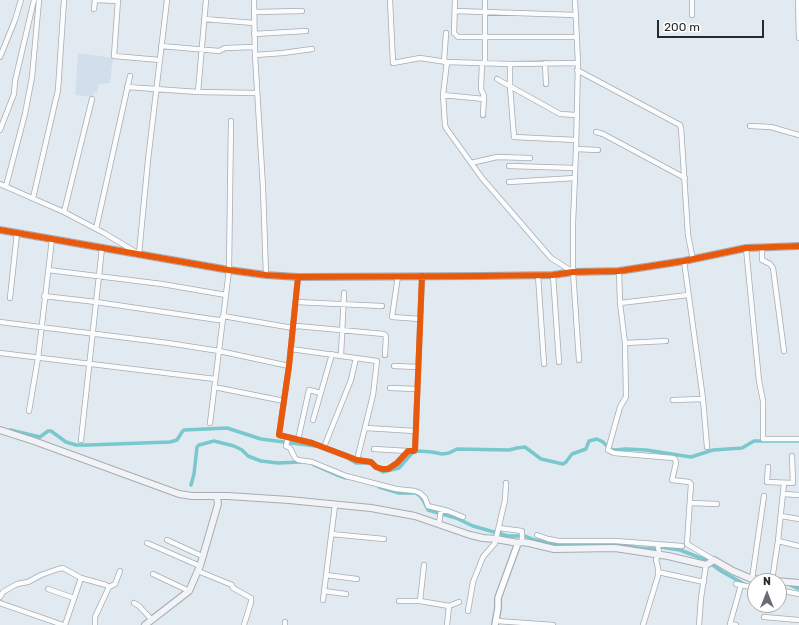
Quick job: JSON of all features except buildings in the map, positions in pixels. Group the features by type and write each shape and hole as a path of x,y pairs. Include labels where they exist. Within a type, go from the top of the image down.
{"main road":[{"path":"0,430 179,494 192,496 290,500 371,508 439,520 470,535 483,538 496,537 554,549 615,545 710,563 747,577"},
{"path":"145,625 188,591 199,568 218,504 217,497"},
{"path":"787,581 799,582"}],"street":[{"path":"0,57 15,20 21,0"},
{"path":"0,130 14,94 15,81 34,0"},
{"path":"6,186 25,114 32,77 39,0"},
{"path":"33,198 58,90 64,0"},
{"path":"94,9 96,0 118,1 114,56 160,60"},
{"path":"139,254 148,160 167,0"},
{"path":"198,92 206,0"},
{"path":"254,0 254,47 263,188 266,275"},
{"path":"390,0 393,62 420,58 446,62 510,64 578,63"},
{"path":"455,0 454,33 458,37 577,37"},
{"path":"483,115 484,99 481,89 486,37 486,0"},
{"path":"576,0 578,63 576,168 572,223 573,272 579,360"},
{"path":"692,0 692,15"},
{"path":"798,0 799,38"},
{"path":"254,12 302,11"},
{"path":"454,11 576,15"},
{"path":"204,19 254,23"},
{"path":"254,34 306,32"},
{"path":"446,33 446,62 443,95 445,125 482,178 551,258 573,272"},
{"path":"162,46 219,51 225,48 254,47"},
{"path":"255,55 312,49"},
{"path":"545,63 546,84"},
{"path":"510,64 510,87 514,137 576,140"},
{"path":"577,70 680,125 682,131 688,235 692,260"},
{"path":"96,229 130,76"},
{"path":"497,79 560,114 576,115"},
{"path":"127,87 198,92 257,93"},
{"path":"443,95 484,99"},
{"path":"64,212 92,98"},
{"path":"210,422 229,270 232,122"},
{"path":"750,126 771,127 799,135"},
{"path":"596,132 603,134 685,178"},
{"path":"576,150 598,150"},
{"path":"471,163 497,157 530,158"},
{"path":"509,166 576,168"},
{"path":"509,182 575,178"},
{"path":"0,184 64,212 139,254"},
{"path":"0,230 229,270 266,275 298,277 553,275 573,272 619,271 692,260 746,248 799,246"},
{"path":"10,298 17,233"},
{"path":"29,411 38,358 44,296 52,239"},
{"path":"81,440 102,248"},
{"path":"746,248 759,381 763,401 763,439 799,438"},
{"path":"762,248 762,260 770,264 773,268 784,352"},
{"path":"684,261 703,399 707,447"},
{"path":"48,270 162,284 226,295"},
{"path":"619,271 620,303 625,343 626,397 620,407 608,450 614,453 673,458 675,459 676,463 672,480 690,482 691,503 687,544 710,563 701,598 699,625"},
{"path":"538,275 544,364"},
{"path":"553,275 559,362"},
{"path":"398,276 392,317 420,319"},
{"path":"374,450 414,451 422,276"},
{"path":"298,277 291,350 279,435 324,447 357,460 365,460 382,469 388,469 397,463 408,451"},
{"path":"341,355 344,293"},
{"path":"620,303 688,295"},
{"path":"44,296 218,320 221,320 223,316"},
{"path":"296,302 382,306"},
{"path":"223,316 293,328 297,326 386,335 385,355"},
{"path":"0,322 219,351 289,366"},
{"path":"625,343 666,341"},
{"path":"291,350 376,360 373,395 357,460"},
{"path":"0,353 215,379"},
{"path":"313,420 332,354"},
{"path":"324,447 350,380 356,358"},
{"path":"394,366 418,367"},
{"path":"214,387 284,401"},
{"path":"390,388 417,389"},
{"path":"298,440 309,390 321,392"},
{"path":"673,400 703,399"},
{"path":"366,428 415,431"},
{"path":"288,438 286,446 290,448 295,458 298,460 312,462 346,476 396,489 415,491 420,493 425,498 428,506 463,517"},
{"path":"768,467 767,482 793,483 792,456"},
{"path":"792,473 799,473"},
{"path":"468,611 473,582 483,557 494,546 505,500 506,483"},
{"path":"773,573 784,483"},
{"path":"783,494 799,495"},
{"path":"753,573 764,496"},
{"path":"691,503 717,504"},
{"path":"323,600 335,505"},
{"path":"439,520 441,510"},
{"path":"781,516 799,519"},
{"path":"498,529 522,532 520,542 498,598 496,623 554,625"},
{"path":"331,534 384,540"},
{"path":"538,535 559,541 615,545 682,546"},
{"path":"167,540 202,556"},
{"path":"778,541 799,546"},
{"path":"147,543 232,585 233,588 251,598 244,625"},
{"path":"643,625 658,572 656,560 659,553 657,545"},
{"path":"420,600 424,565"},
{"path":"0,597 3,592 17,584 28,582 41,575 58,569 64,569 81,578 106,584 109,587"},
{"path":"95,625 95,617 109,587 115,584 120,571"},
{"path":"658,572 704,582"},
{"path":"152,574 188,591"},
{"path":"326,574 357,579"},
{"path":"0,603 48,623 64,625 81,578"},
{"path":"736,625 730,624 738,585 747,587"},
{"path":"48,589 74,598"},
{"path":"324,591 346,594"},
{"path":"787,592 799,594"},
{"path":"399,601 420,600 449,606 459,602"},
{"path":"134,603 139,606 151,619"},
{"path":"447,625 449,606"},
{"path":"764,617 799,620"}],"shaded area":[{"path":"78,53 113,58 110,83 99,84 97,93 94,92 93,97 75,95"}],"waterway":[{"path":"10,430 40,437 48,431 51,431 66,442 76,445 88,445 170,442 177,440 184,430 227,428 261,439 315,446"},
{"path":"378,469 383,472 399,468 412,453 418,451 442,454 449,453 457,449 509,450 525,447 541,459 563,464 572,454 586,449 589,441 597,439 603,442 610,449 615,450 646,450 691,457 713,450 742,448 754,441 799,441"},
{"path":"191,485 194,474 197,447 199,445 214,441 234,446 242,450 248,456 261,461 278,463 301,462"},
{"path":"349,459 356,463 365,463"},
{"path":"314,465 346,478"},
{"path":"379,487 399,493 416,493 423,500 428,510 456,518 473,526 508,536 525,536 535,540 555,544 612,543 638,548 654,549 661,547 680,550 706,560 721,571 746,585"},
{"path":"788,584 799,589"}],"cycle path":[{"path":"0,230 229,270 266,275 298,277 553,275 573,272 619,271 684,261 746,248 799,246"},
{"path":"298,277 289,366 279,435 312,443 357,460 371,462 376,467 388,469 397,463 408,451 415,450 422,276"}]}
